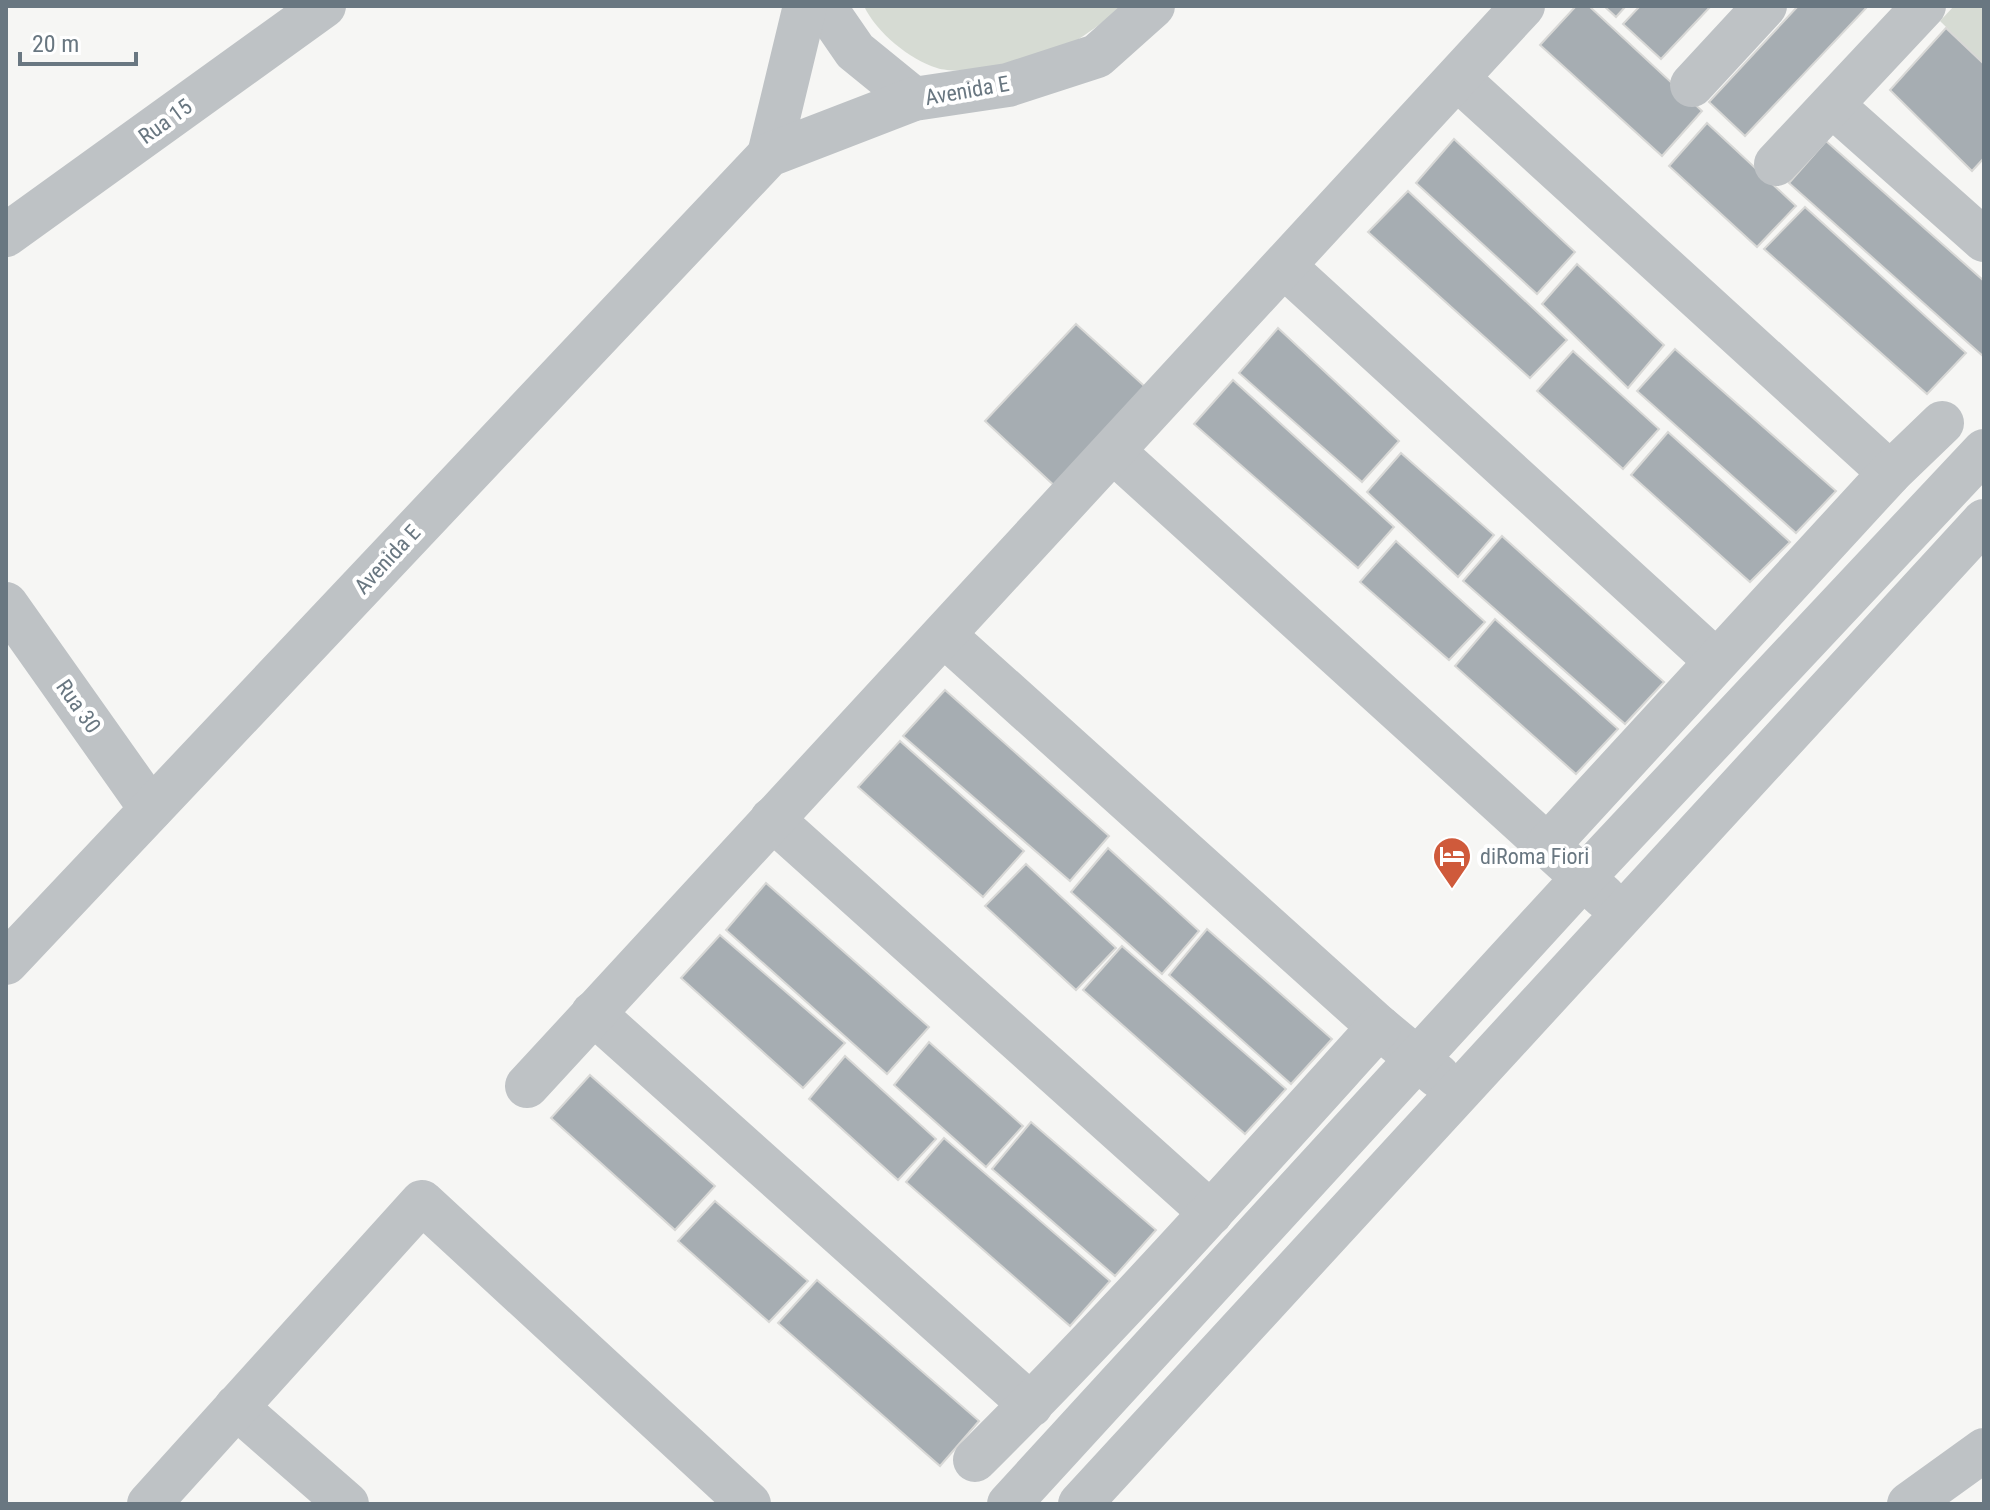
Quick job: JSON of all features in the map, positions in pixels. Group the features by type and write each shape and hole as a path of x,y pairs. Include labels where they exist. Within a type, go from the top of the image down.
{"street":[{"name":"Avenida E","path":"769,155 805,6"},
{"path":"824,6 855,51 914,99"},
{"name":"Avenida E","path":"6,963 769,155 914,99 1008,85 1097,56 1153,6"},
{"path":"527,1086 1523,6"},
{"path":"1692,85 1765,6"},
{"path":"1776,164 1924,6"},
{"name":"Rua 15","path":"6,235 301,13"},
{"path":"1458,79 1890,473"},
{"path":"1832,105 1984,240"},
{"path":"1285,267 1716,661"},
{"path":"1548,845 1890,473 1942,423"},
{"path":"1009,1504 1583,878 1984,451"},
{"path":"1114,452 1623,914"},
{"path":"1080,1504 1984,521"},
{"name":"Rua 30","path":"6,604 151,809"},
{"path":"945,636 1379,1027 1458,1093"},
{"path":"772,819 1211,1213"},
{"path":"593,1013 1031,1405"},
{"path":"975,1460 1031,1405 1211,1213 1379,1027"},
{"path":"149,1504 422,1202 749,1504"},
{"path":"236,1407 347,1504"},
{"path":"1909,1504 1984,1450"}],"shaded area":[{"path":"864,6 1122,6 1083,36 1041,60 959,71 937,68 905,52 885,35"},
{"path":"1954,6 1984,6 1984,64 1940,21"}],"building":[{"path":"1576,6 1589,6 1702,111 1662,156 1540,45"},
{"path":"1604,6 1626,6 1616,17"},
{"path":"1640,6 1711,6 1661,59 1623,24"},
{"path":"1798,6 1868,6 1745,136 1709,102"},
{"path":"1946,28 1984,64 1984,158 1972,171 1890,90"},
{"path":"1707,123 1796,206 1757,247 1669,166"},
{"path":"1454,139 1575,252 1537,294 1416,183"},
{"path":"1826,141 1984,281 1984,357 1789,183"},
{"path":"1408,191 1567,340 1530,378 1368,232"},
{"path":"1805,207 1966,353 1927,394 1764,249"},
{"path":"1577,264 1664,345 1628,388 1542,304"},
{"path":"1076,324 1152,393 1059,490 985,421"},
{"path":"1278,328 1399,441 1362,482 1239,373"},
{"path":"1675,349 1836,491 1796,533 1637,391"},
{"path":"1573,351 1659,429 1623,469 1537,391"},
{"path":"1233,380 1394,527 1358,568 1194,424"},
{"path":"1668,432 1790,542 1750,582 1631,475"},
{"path":"1401,453 1494,535 1458,577 1367,492"},
{"path":"1502,536 1664,682 1625,724 1463,581"},
{"path":"1396,541 1485,622 1449,660 1360,582"},
{"path":"1495,619 1618,729 1576,774 1455,666"},
{"path":"945,690 1109,836 1070,881 903,736"},
{"path":"900,741 1024,851 983,897 858,787"},
{"path":"1108,848 1199,931 1162,974 1071,892"},
{"path":"1026,864 1116,948 1076,990 985,906"},
{"path":"766,883 929,1027 887,1074 726,930"},
{"path":"1207,929 1332,1039 1291,1084 1169,975"},
{"path":"720,935 845,1043 803,1088 681,978"},
{"path":"1122,946 1286,1089 1245,1134 1083,990"},
{"path":"929,1042 1023,1126 986,1167 894,1085"},
{"path":"845,1056 936,1139 898,1180 809,1099"},
{"path":"590,1075 715,1186 675,1230 551,1118"},
{"path":"1031,1122 1156,1230 1115,1276 992,1169"},
{"path":"944,1138 1110,1281 1070,1326 906,1182"},
{"path":"715,1201 808,1281 769,1322 678,1241"},
{"path":"817,1280 979,1421 940,1466 778,1323"}],"place":[{"name":"diRoma Fiori","path":"1452,890"}]}
